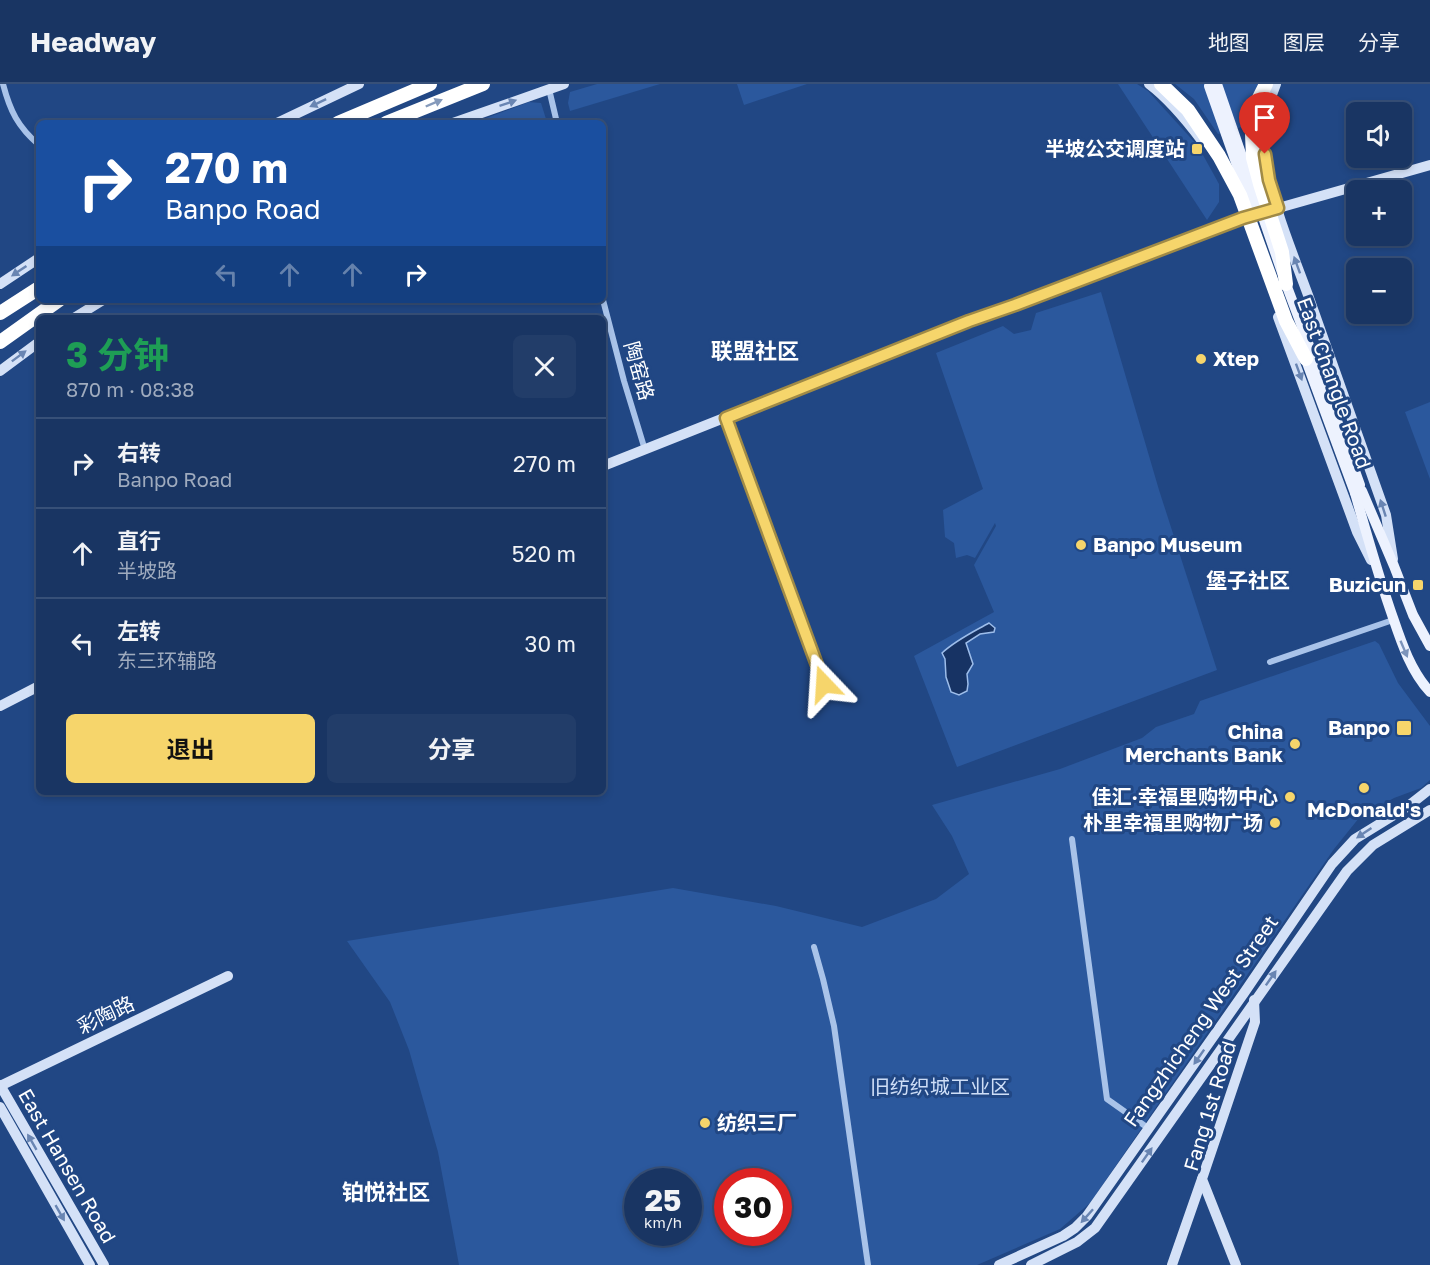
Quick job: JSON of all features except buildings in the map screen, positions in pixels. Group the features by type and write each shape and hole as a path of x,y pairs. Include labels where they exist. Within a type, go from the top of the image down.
{"highway":[{"path":"345,120 430,84"},
{"path":"393,120 483,84"},
{"path":"1161,84 1188,110 1219,156 1240,195 1286,321 1306,359"},
{"path":"1266,84 1257,102 1251,134 1253,158 1282,252 1286,284"},
{"path":"0,314 36,290"},
{"path":"38,315 55,303"},
{"path":"0,342 36,316"}],"main road":[{"path":"283,120 359,84"},
{"path":"461,120 564,84"},
{"path":"1149,84 1179,113 1208,149 1228,182 1357,532 1377,571"},
{"name":"East Changle Road","path":"1209,84 1306,359 1359,492 1394,566 1413,615 1430,646"},
{"name":"East Changle Road","path":"1217,84 1286,284 1331,404 1359,492 1377,571 1393,620 1405,651 1427,689"},
{"path":"1276,84 1267,113 1265,154 1269,180 1386,515 1394,566"},
{"path":"606,465 969,321 1243,218 1430,165"},
{"path":"0,284 36,260"},
{"path":"79,315 98,303"},
{"path":"0,371 36,344"},
{"path":"0,706 36,688"},
{"path":"1427,689 1430,698"},
{"name":"Fangzhicheng West Street","path":"999,1265 1064,1236 1094,1208 1332,864 1355,839 1407,807 1430,789"},
{"name":"Fangzhicheng West Street","path":"1031,1265 1077,1242 1095,1228 1347,871 1373,845 1430,810"},
{"name":"彩陶路","path":"0,1086 228,976"},
{"path":"1244,993 1254,1001"},
{"name":"Fang 1st Road","path":"1236,1265 1202,1179 1255,1022 1254,1001"},
{"name":"East Hansen Road","path":"0,1086 104,1265"},
{"name":"East Hansen Road","path":"0,1107 90,1265"},
{"path":"1172,1265 1202,1179"}],"street":[{"path":"3,84 17,121 36,142"},
{"path":"549,89 556,120"},
{"path":"1390,176 1391,180"},
{"name":"陶窑路","path":"604,303 645,450"},
{"path":"726,418 824,684"},
{"path":"1270,662 1393,620"},
{"path":"1072,839 1107,1100 1148,1128"},
{"path":"814,947 836,1036 868,1265"}],"green space":[{"path":"597,84 660,84 570,111 568,103 570,92"},
{"path":"737,84 807,84 744,105"},
{"path":"1118,84 1137,84 1148,91 1198,146 1219,184 1219,202 1207,220"},
{"path":"1175,84 1261,84 1248,125 1218,134 1194,99"},
{"path":"529,102 541,103 546,119 544,120 481,120"},
{"name":"Banpo Museum","path":"1101,292 1159,490 1217,670 957,767 914,656 994,612 974,565 996,526 995,523 975,558 967,555 956,558 954,543 945,537 943,510 983,489 936,353 1003,326 1014,334 1031,330 1036,313"},
{"path":"1430,402 1430,479 1405,412"},
{"name":"旧纺织城工业区","path":"1375,641 1379,644 1398,683 1430,726 1430,780 1421,788 1394,798 1359,818 1334,849 1090,1203 1060,1229 977,1265 459,1265 438,1152 409,1050 390,1002 347,941 673,888 776,906 862,927 936,899 969,874 952,836 932,805 1060,769 1142,738 1156,727 1194,714 1200,701"}],"shaded area":[{"path":"989,623 995,628 994,632 980,634 966,643 973,664 967,674 967,691 959,695 951,692 942,653 959,640"}],"place":[{"name":"半坡公交调度站","path":"1197,149"},
{"name":"Xtep","path":"1201,359"},
{"name":"Banpo Museum","path":"1081,545"},
{"name":"Buzicun","path":"1418,585"},
{"name":"Banpo","path":"1404,728"},
{"name":"China Merchants Bank","path":"1295,744"},
{"name":"McDonald's","path":"1364,788"},
{"name":"佳汇·幸福里购物中心","path":"1290,797"},
{"name":"朴里幸福里购物广场","path":"1275,823"},
{"name":"纺织三厂","path":"705,1123"}],"district":[{"name":"联盟社区","path":"755,351"},
{"name":"堡子社区","path":"1248,581"},
{"name":"铂悦社区","path":"386,1192"}],"route":[{"path":"824,684 726,418 969,321 1243,218 1278,208 1269,180 1265,154"}]}
